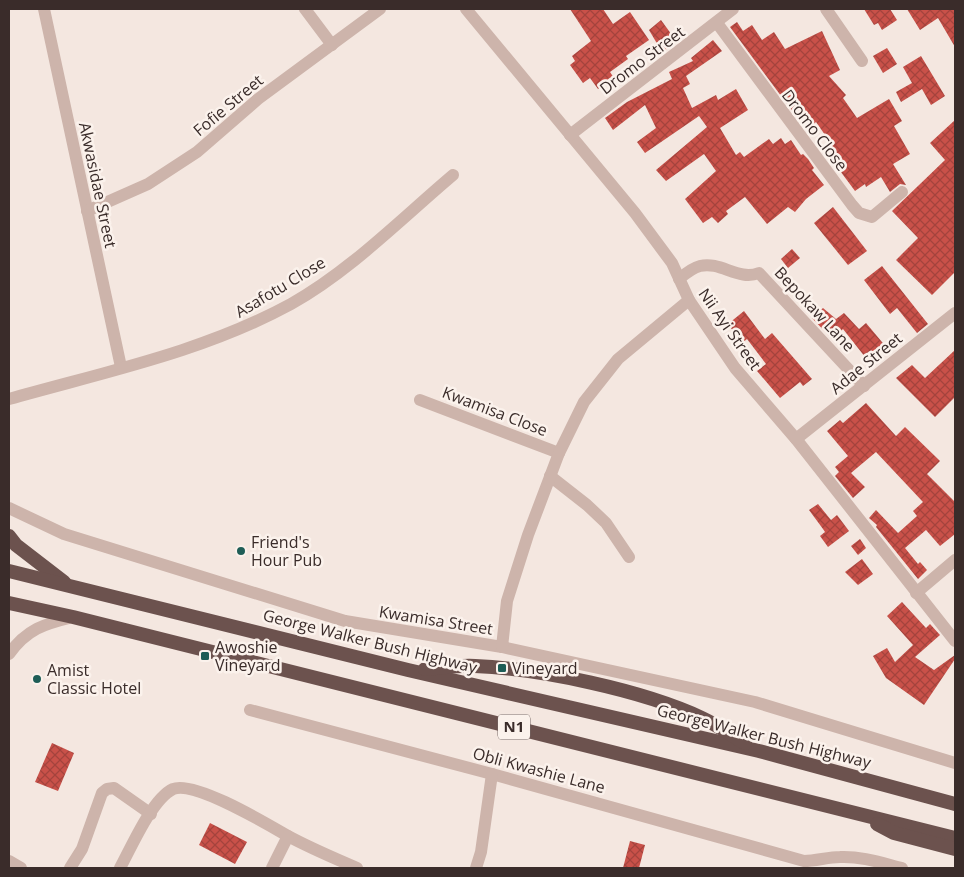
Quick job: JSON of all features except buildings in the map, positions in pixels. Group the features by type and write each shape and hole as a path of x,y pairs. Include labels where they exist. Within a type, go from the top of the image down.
{"highway":[{"path":"9,536 29,556 69,586"},
{"name":"George Walker Bush Highway","path":"9,571 408,670 759,751 955,804"},
{"name":"N1","path":"9,603 73,617 955,838"},
{"path":"408,670 474,666 543,675 602,686 663,704 701,718 759,751"},
{"path":"854,812 894,833 955,849"}],"street":[{"name":"Akwasidae Street","path":"44,9 122,368"},
{"path":"305,9 332,44"},
{"name":"Fofie Street","path":"87,211 148,184 197,152 258,99 380,9"},
{"name":"Dromo Street","path":"570,135 733,9"},
{"path":"826,9 862,61"},
{"name":"Nii Ayi Street","path":"470,10 635,213 672,263 689,300 735,368 796,440 955,640"},
{"name":"Dromo Close","path":"716,23 856,210 872,217 902,192"},
{"name":"Asafotu Close","path":"9,399 202,345 238,331 292,303 341,270 453,175"},
{"name":"Bepokaw Lane","path":"679,279 702,266 720,268 742,276 759,273 864,386"},
{"name":"Kwamisa Street","path":"9,508 64,534 345,621 502,647 507,601 528,536 559,453 584,402 618,359 689,300"},
{"name":"Adae Street","path":"796,440 955,313"},
{"name":"Kwamisa Close","path":"420,400 559,453"},
{"path":"550,476 587,505 606,523 630,557"},
{"path":"916,593 955,560"},
{"path":"9,654 20,639 37,628 73,617"},
{"path":"502,647 755,702 955,762"},
{"name":"Obli Kwashie Lane","path":"250,710 492,774 818,865 838,857 864,858 902,868"},
{"path":"476,868 482,852 492,774"},
{"path":"70,868 82,849 102,793 107,789 114,788 151,814"},
{"path":"120,868 160,801 173,789 188,788 246,812 288,836 357,868"},
{"path":"272,868 288,836"},
{"path":"9,861 22,868"}],"place":[{"name":"Friend's Hour Pub","path":"241,551"},
{"name":"Awoshie Vineyard","path":"205,656"},
{"name":"Vineyard","path":"502,668"},
{"name":"Amist Classic Hotel","path":"37,679"}]}
